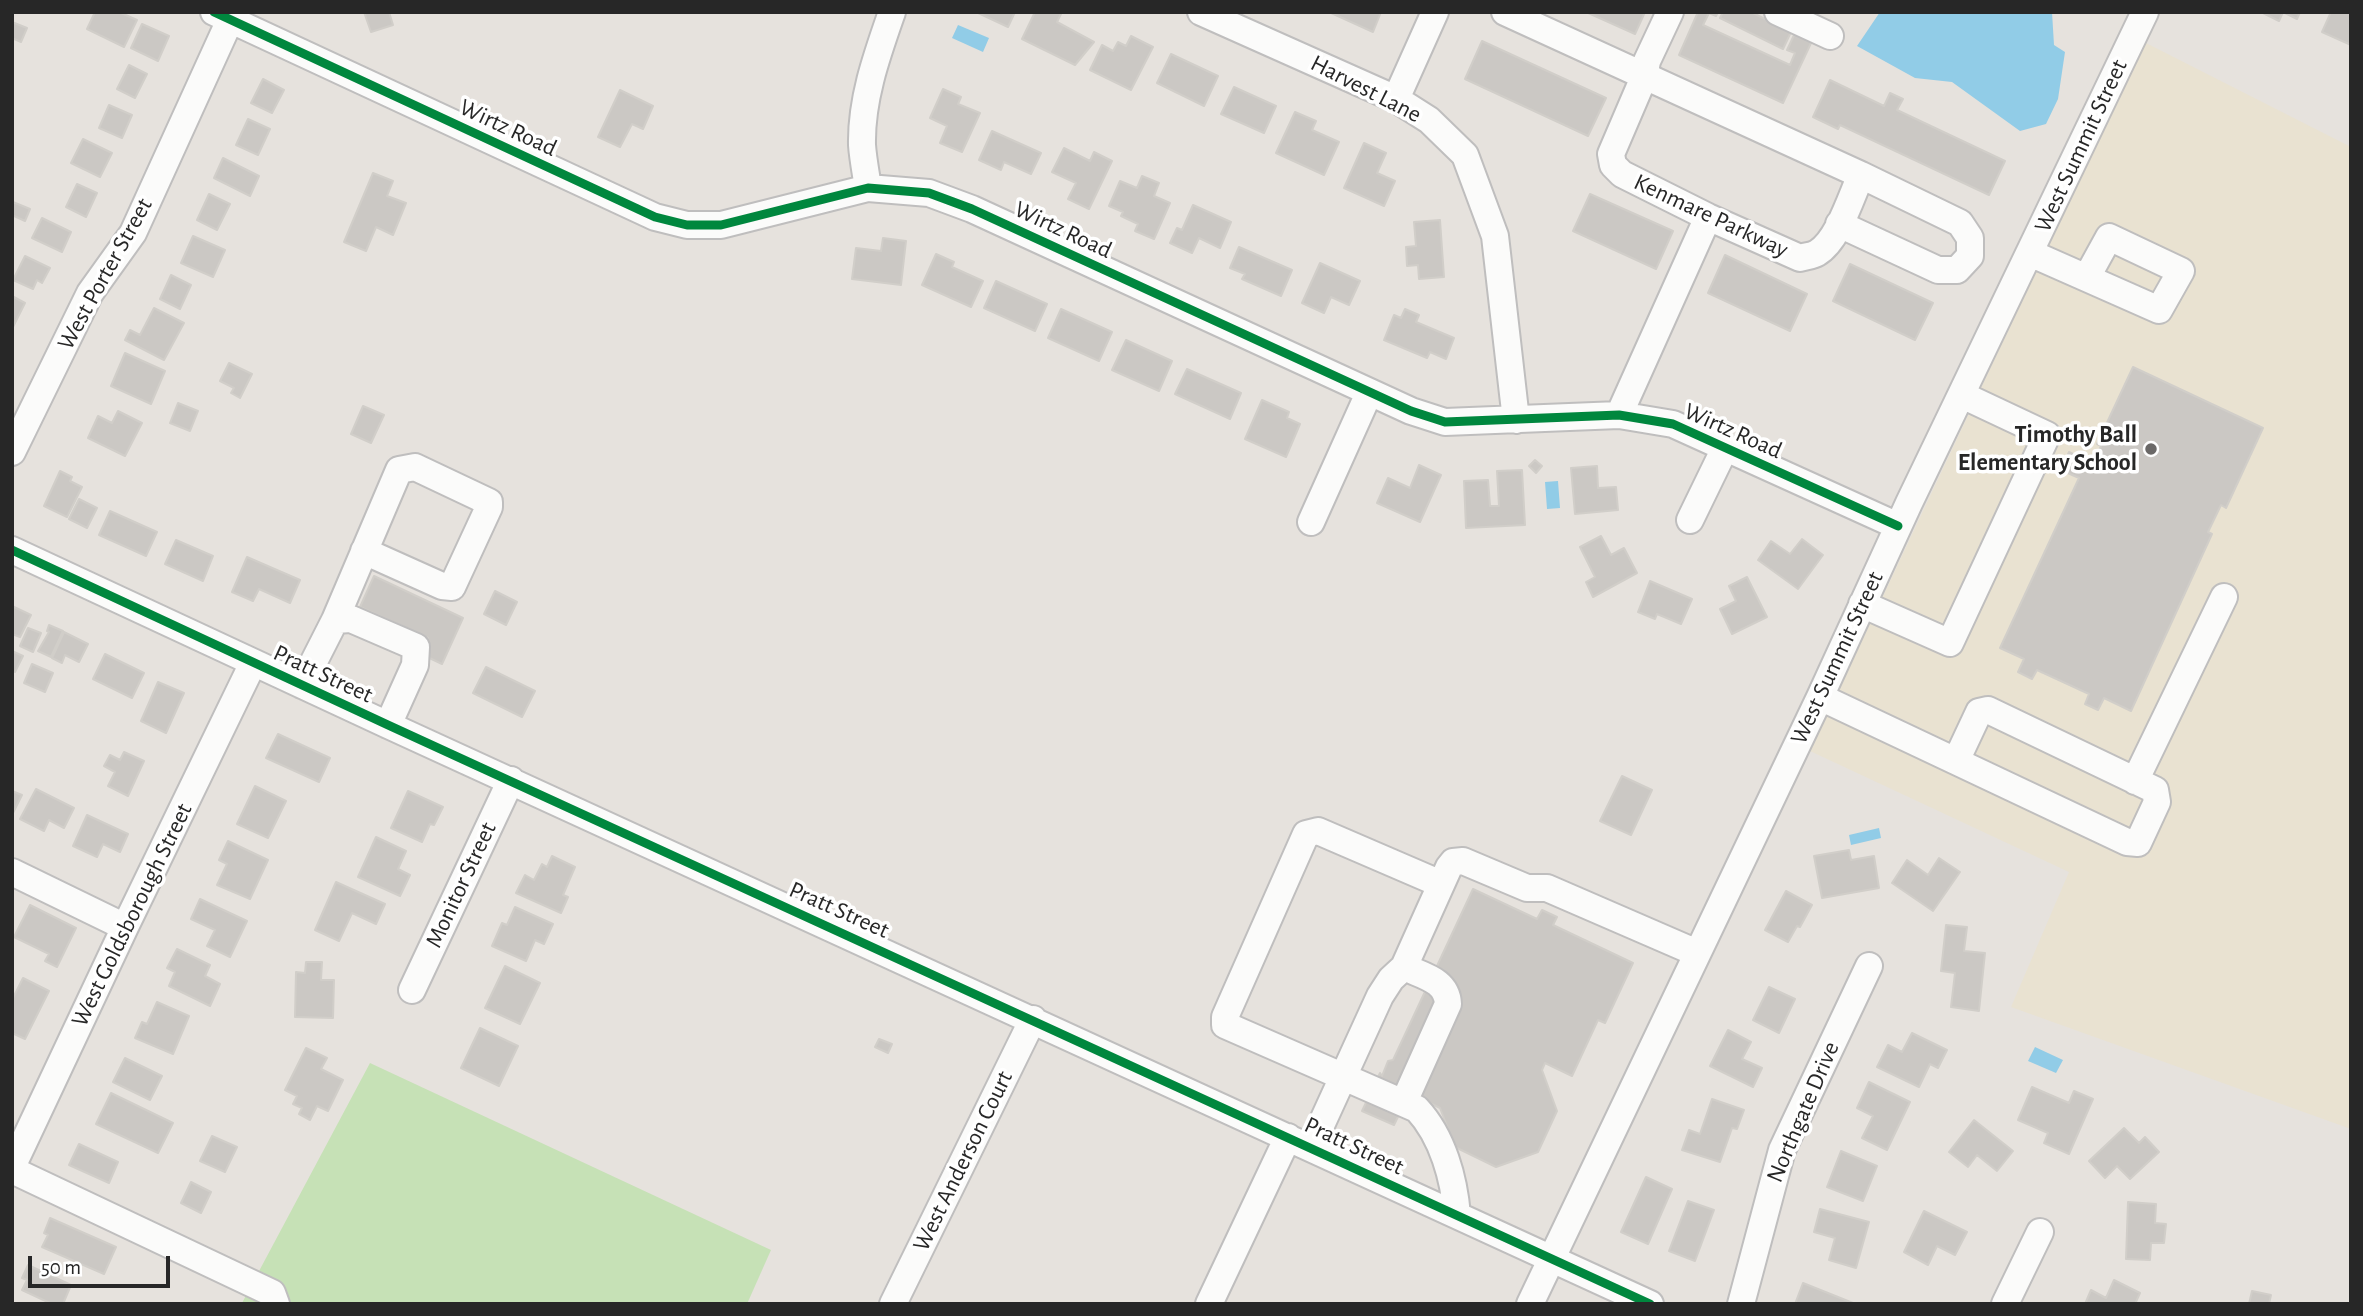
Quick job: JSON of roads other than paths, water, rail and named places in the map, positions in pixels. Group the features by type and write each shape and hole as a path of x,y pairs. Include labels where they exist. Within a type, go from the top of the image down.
{"street":[{"path":"868,188 862,146 864,104 892,12"},
{"name":"Harvest Lane","path":"1201,12 1396,99 1429,120 1465,155 1495,236 1516,420"},
{"path":"1396,99 1435,12"},
{"path":"1505,12 1961,223 1970,238 1970,256 1957,270 1938,270 1839,224"},
{"path":"1644,77 1647,61 1670,12"},
{"path":"1778,12 1830,36"},
{"name":"West Summit Street","path":"1530,1304 1820,697 1898,526 2145,12"},
{"name":"Wirtz Road","path":"222,16 655,217 687,225 721,225 868,188 929,193 972,209 1411,411 1445,422 1619,415 1673,424 1898,526"},
{"name":"West Porter Street","path":"12,452 90,293 133,233 222,16"},
{"name":"Kenmare Parkway","path":"1644,77 1616,137 1611,153 1613,164 1622,174 1709,217 1800,257 1815,254 1827,245 1861,175"},
{"path":"1619,415 1709,217"},
{"path":"2030,253 2087,277"},
{"path":"1311,522 1369,393"},
{"path":"1862,604 1950,643 2047,435 1962,395"},
{"path":"1690,520 1725,448"},
{"path":"302,685 335,620 364,551 399,470 415,467 489,502 452,587 442,586 364,551"},
{"name":"Pratt Street","path":"12,550 1650,1304"},
{"path":"2135,781 2224,597"},
{"path":"335,620 351,619 416,647 415,665 388,725"},
{"name":"West Goldsborough Street","path":"12,1169 253,663"},
{"path":"1820,697 2127,842 2137,843 2157,802 2155,790 1988,710 1979,712 1956,761"},
{"name":"Monitor Street","path":"412,990 511,780"},
{"path":"1441,884 1318,831 1306,834 1225,1017 1225,1025 1417,1109 1430,1123 1455,1185 1457,1215"},
{"path":"1209,1304 1299,1142 1342,1075 1380,996 1391,979 1404,967 1453,862 1464,861 1527,888 1547,888 1697,953"},
{"path":"12,872 125,927"},
{"name":"Northgate Drive","path":"1741,1304 1782,1150 1869,966"},
{"path":"1404,967 1443,987 1448,994 1448,1004 1404,1102"},
{"name":"West Anderson Court","path":"893,1304 1032,1019"},
{"path":"12,1169 272,1293 276,1304"},
{"path":"2005,1304 2040,1232"}],"water":[{"path":"1880,12 2052,12 2054,45 2065,52 2058,99 2046,124 2020,131 1952,82 1915,78 1857,46"},
{"path":"958,25 989,38 983,52 952,38"},
{"path":"1558,481 1560,508 1547,509 1545,482"},
{"path":"1879,828 1881,838 1851,845 1849,835"},
{"path":"2035,1047 2063,1060 2056,1073 2028,1061"}],"place":[{"name":"Timothy Ball Elementary School","path":"2151,449"}]}
